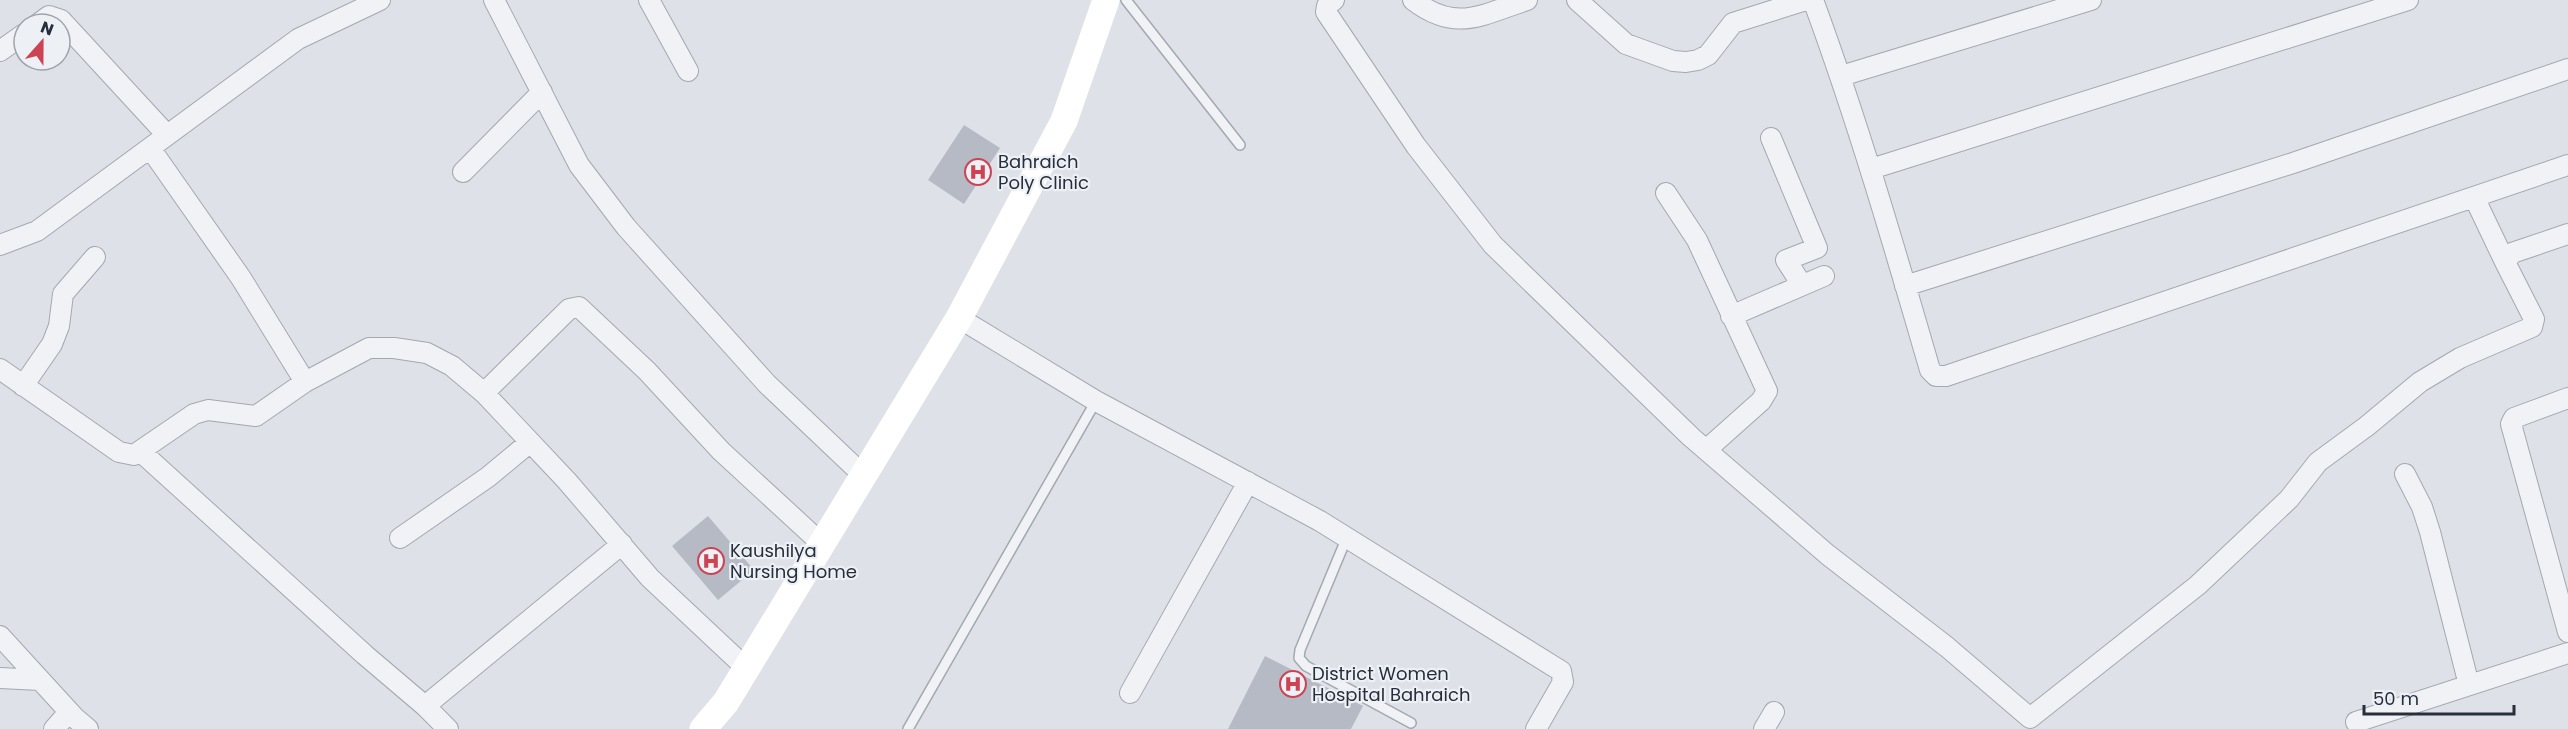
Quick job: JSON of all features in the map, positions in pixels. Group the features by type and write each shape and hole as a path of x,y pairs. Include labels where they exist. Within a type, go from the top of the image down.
{"main road":[{"path":"703,729 726,702 959,318 1064,121 1106,0"}],"street":[{"path":"0,245 37,231 298,39 380,0"},
{"path":"494,0 579,165 626,227 767,384 863,475"},
{"path":"649,0 688,70"},
{"path":"1334,0 1327,6 1326,12 1416,146 1493,245 1706,450 1828,555 1947,647 2035,724 2198,585 2289,499 2318,462 2367,426 2420,382 2460,358 2534,325 2535,319 2474,197"},
{"path":"1421,2 1441,17 1454,20 1471,18 1527,0"},
{"path":"1577,0 1626,44 1673,61 1686,62 1708,55 1733,23 1806,0"},
{"path":"1813,0 1841,76 1871,169 1930,370 1936,376 1946,376 2568,165"},
{"path":"1841,76 2091,0"},
{"path":"1871,169 2408,0"},
{"path":"72,32 167,135"},
{"path":"1905,286 2293,163 2568,69"},
{"path":"463,172 543,92"},
{"path":"1771,138 1817,248 1786,260 1802,285"},
{"path":"150,148 241,279 305,382"},
{"path":"1666,193 1697,240 1767,391 1761,401 1706,450"},
{"path":"2505,262 2512,253 2568,234"},
{"path":"23,386 52,344 59,326 63,294 95,257"},
{"path":"1731,316 1824,276"},
{"path":"484,393 569,309 579,307 647,371 721,451 822,544"},
{"path":"959,318 1096,401 1347,537 1561,671 1563,682 1536,729"},
{"path":"0,369 119,452 134,455 194,414 208,411 256,416 305,382 369,348 394,348 427,353 452,366 484,393 567,481 650,578 746,668"},
{"path":"2568,398 2514,418 2511,424 2568,632"},
{"path":"400,538 448,506 529,443"},
{"path":"140,451 448,729"},
{"path":"2404,474 2422,507 2469,685"},
{"path":"1130,693 1248,482"},
{"path":"425,706 622,544"},
{"path":"0,636 69,712 88,729"},
{"path":"2356,722 2568,653"},
{"path":"0,678 40,680"},
{"path":"54,729 69,712"}],"lane":[{"path":"1126,0 1240,145"},
{"path":"908,729 1096,401"},
{"path":"1347,537 1300,650 1299,658 1306,666 1411,723"}],"building":[{"path":"964,125 1000,148 964,204 928,180"},
{"path":"708,516 754,570 718,600 672,546"},
{"path":"1265,656 1363,706 1351,729 1228,729"}],"place":[{"name":"Bahraich Poly Clinic","path":"978,172"},
{"name":"Kaushilya Nursing Home","path":"711,561"},
{"name":"District Women Hospital Bahraich","path":"1293,684"}]}
